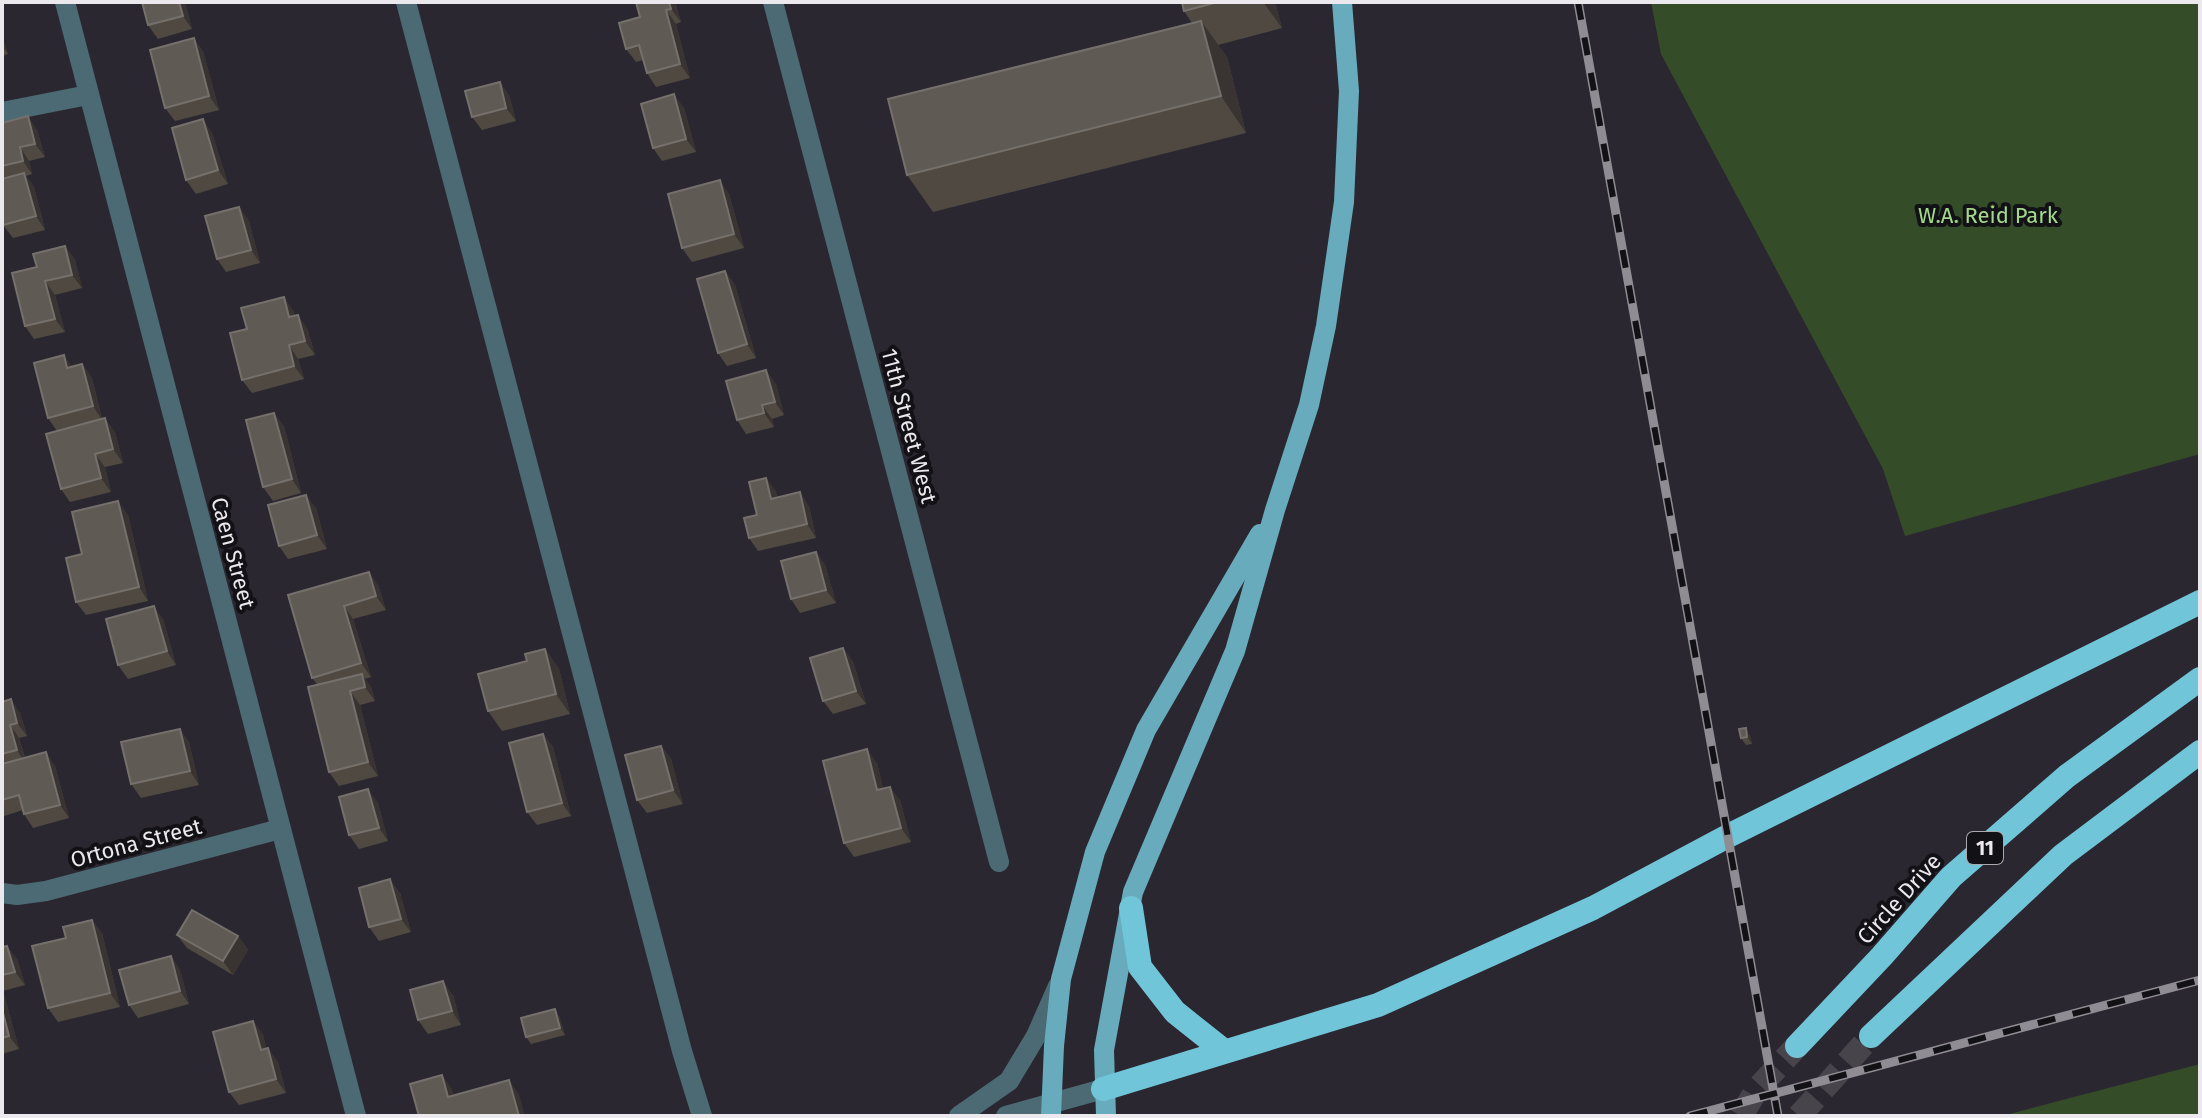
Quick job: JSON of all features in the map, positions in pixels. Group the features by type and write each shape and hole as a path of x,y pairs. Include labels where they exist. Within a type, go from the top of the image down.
{"highway":[{"path":"1103,1089 1378,1005 1579,915 1728,836 2200,602"},
{"name":"Circle Drive","path":"1797,1046 1951,877 2067,776 2200,679"},
{"path":"1871,1036 2063,855 2200,752"},
{"path":"1131,908 1140,967 1175,1012 1224,1051"}],"main road":[{"path":"1106,1116 1104,1050 1133,892 1235,651 1312,392 1326,326 1344,202 1349,91 1342,2"},
{"path":"1051,1111 1061,979 1095,852 1146,730 1275,510"}],"street":[{"name":"Caen Street","path":"65,2 356,1116"},
{"path":"406,2 702,1116"},
{"name":"11th Street West","path":"773,2 999,862"},
{"path":"2,112 88,95"},
{"name":"Ortona Street","path":"2,893 17,895 46,891 280,829"},
{"path":"959,1116 1009,1081 1036,1036 1061,979"},
{"path":"1006,1116 1051,1111 1103,1089"}],"green space":[{"name":"W.A. Reid Park","path":"1651,2 2200,2 2200,454 1905,536 1883,469 1661,54"},
{"path":"2200,1064 2200,1116 2002,1116"}],"building":[{"path":"142,2 179,2 183,16 148,25"},
{"path":"636,2 669,2 671,9 666,10 680,64 647,73 639,45 626,49 619,23 640,17"},
{"path":"1182,2 1218,2 1184,11"},
{"path":"1201,21 1221,96 907,175 888,99"},
{"path":"194,38 209,96 165,108 150,50"},
{"path":"500,82 506,108 472,117 465,91"},
{"path":"674,94 686,139 653,148 641,104"},
{"path":"28,116 35,144 20,147 23,161 2,166 2,123"},
{"path":"203,119 218,170 186,180 172,128"},
{"path":"24,173 36,216 3,225 2,179"},
{"path":"720,180 734,234 682,248 668,194"},
{"path":"239,207 251,250 217,259 205,216"},
{"path":"65,246 72,275 45,281 55,319 25,326 12,273 37,267 33,254"},
{"path":"725,271 747,344 718,353 697,279"},
{"path":"284,297 289,317 298,315 305,341 289,345 294,366 242,380 230,333 247,329 241,308"},
{"path":"64,355 67,368 82,364 93,406 48,418 34,363"},
{"path":"766,370 775,402 762,405 764,413 737,420 726,381"},
{"path":"274,413 292,479 263,487 246,420"},
{"path":"105,418 113,449 95,454 101,478 61,489 46,434"},
{"path":"766,478 771,499 800,492 807,524 749,538 744,518 757,515 749,482"},
{"path":"306,495 317,535 279,546 268,505"},
{"path":"118,501 139,587 76,602 66,558 82,554 72,512"},
{"path":"816,552 826,590 791,599 781,561"},
{"path":"369,572 376,596 344,606 361,663 312,678 288,595"},
{"path":"154,606 167,651 118,665 106,619"},
{"path":"843,648 856,691 823,701 810,658"},
{"path":"545,649 556,694 488,711 478,674 527,661 525,654"},
{"path":"362,674 365,687 350,691 368,762 329,772 308,687"},
{"path":"11,699 17,723 10,725 17,750 2,754 2,702"},
{"path":"1746,728 1747,737 1741,738 1739,729"},
{"path":"180,729 190,771 131,784 121,742"},
{"path":"543,734 562,803 527,812 509,743"},
{"path":"661,746 673,790 637,800 625,755"},
{"path":"867,749 877,790 890,787 901,828 844,843 823,761"},
{"path":"46,752 60,805 24,814 19,795 2,800 2,764"},
{"path":"368,789 379,828 349,835 339,797"},
{"path":"390,879 401,919 369,927 359,888"},
{"path":"192,910 238,936 223,961 177,935"},
{"path":"92,920 110,993 48,1008 32,946 66,938 63,927"},
{"path":"7,946 15,972 2,975 2,947"},
{"path":"171,956 180,991 129,1005 119,970"},
{"path":"443,981 452,1011 418,1020 410,990"},
{"path":"2,1009 9,1036 2,1038"},
{"path":"555,1009 560,1028 526,1037 521,1018"},
{"path":"253,1021 261,1050 268,1048 276,1079 229,1092 213,1032"},
{"path":"442,1075 448,1097 509,1080 519,1116 419,1116 410,1084"}],"tunnel":[{"path":"1799,1116 1871,1036"},
{"path":"1741,1116 1757,1089 1797,1046"}],"railway":[{"path":"1578,2 1778,1116"},
{"path":"1690,1116 2200,980"}]}
